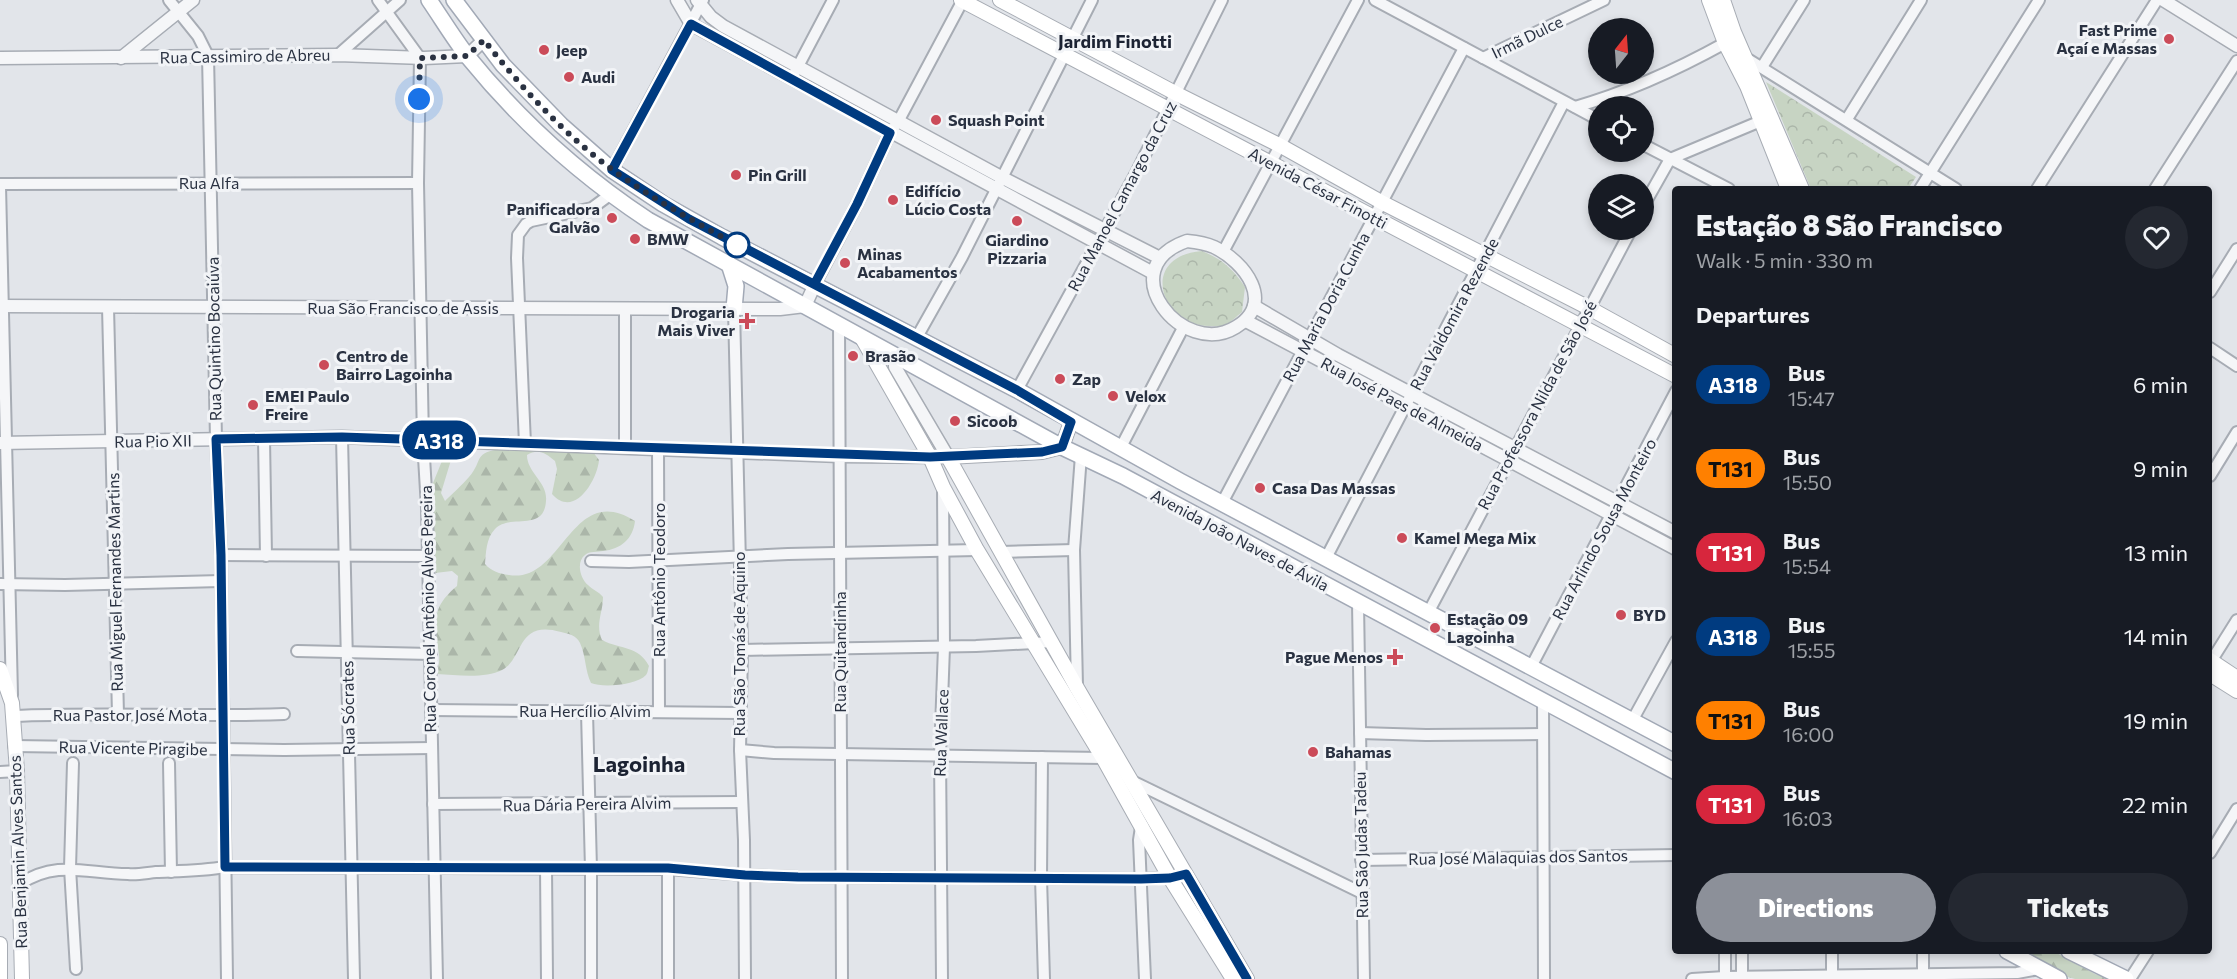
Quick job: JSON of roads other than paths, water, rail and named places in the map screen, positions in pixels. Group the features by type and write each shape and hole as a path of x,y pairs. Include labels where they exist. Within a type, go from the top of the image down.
{"main road":[{"name":"Avenida João Naves de Ávila","path":"429,0 467,56 532,129 570,163 648,220 1062,447 1081,455 1672,770"},
{"name":"Avenida João Naves de Ávila","path":"455,0 521,85 561,125 612,170 689,219 1017,390 1071,422 1672,742"},
{"name":"Avenida César Finotti","path":"962,0 1672,374"},
{"name":"Avenida César Finotti","path":"1000,0 1176,94 1281,146 1383,203 1589,308 1672,354"},
{"path":"1709,0 1725,42 1800,186"},
{"path":"1723,0 1746,58 1787,186"},
{"path":"729,264 736,286 734,309"},
{"path":"862,338 930,457 943,487 977,550 1103,758 1170,878 1233,979"},
{"path":"1071,422 1062,447 1042,452 948,457 1077,688 1247,979"},
{"path":"2212,665 2237,678"},
{"path":"2212,666 2237,691"},
{"path":"0,669 13,710"},
{"name":"Rua Benjamin Alves Santos","path":"13,710 17,771 22,979"},
{"name":"Rua Benjamin Alves Santos","path":"0,944 0,979"},
{"path":"2012,954 2059,979"},
{"path":"2078,954 2128,979"}],"street":[{"name":"Rua Quintino Bocaiúva","path":"169,0 203,43 208,56 216,439 222,581 227,979"},
{"path":"121,58 193,0"},
{"path":"378,0 420,58"},
{"path":"338,55 386,10 400,0"},
{"path":"677,0 691,24 1153,273"},
{"path":"791,79 833,0"},
{"path":"805,306 890,133 962,0"},
{"path":"917,337 962,257 1092,0"},
{"name":"Rua Manoel Camargo da Cruz","path":"1017,390 1060,315 1169,109 1222,0"},
{"path":"1223,252 1358,0"},
{"name":"Irmã Dulce","path":"1483,58 1604,0"},
{"path":"1762,67 1804,0"},
{"path":"1847,119 1921,0"},
{"path":"1922,186 2039,0"},
{"path":"2039,186 2157,0"},
{"path":"2163,0 2237,46"},
{"path":"1380,1 1588,114"},
{"path":"612,170 691,24 700,2"},
{"path":"700,2 711,17 723,26 1001,177 1160,258"},
{"path":"467,56 484,40"},
{"path":"1575,107 1682,66 1725,42"},
{"name":"Rua Maria Doria Cunha","path":"1222,503 1464,48"},
{"name":"Rua Cassimiro de Abreu","path":"0,58 467,56"},
{"name":"Rua Coronel Antônio Alves Pereira","path":"420,58 418,183 437,979"},
{"path":"1746,58 1951,186"},
{"path":"2157,186 2237,61"},
{"name":"Rua Valdomira Rezende","path":"1326,558 1564,102"},
{"path":"1654,187 1670,159 1766,119"},
{"path":"1654,150 1723,186"},
{"name":"Rua Alfa","path":"0,185 210,182 418,183"},
{"name":"Rua Benjamin Alves Santos","path":"0,185 5,584 13,710"},
{"path":"525,444 518,235 521,229 531,221 592,208 611,194"},
{"name":"Rua Professora Nilda de São José","path":"1428,613 1626,240"},
{"path":"1200,242 1223,252 1250,278 1255,296 1254,306 1246,321 1233,329 1219,334 1205,334 1184,326 1167,314 1156,295 1153,273 1160,258 1176,245 1200,242"},
{"path":"2212,289 2237,249"},
{"name":"Rua São Francisco de Assis","path":"2,306 625,309 780,309 805,306"},
{"name":"Rua José Paes de Almeida","path":"1254,306 1309,338 1672,531"},
{"name":"Rua Miguel Fernandes Martins","path":"108,307 118,714"},
{"path":"625,309 625,447"},
{"name":"Rua São Tomás de Aquino","path":"734,309 742,650 740,750 746,979"},
{"name":"Rua José Paes de Almeida","path":"1246,321 1672,547"},
{"name":"Rua Quitandinha","path":"839,325 842,979"},
{"path":"1121,447 1184,326"},
{"path":"2212,349 2237,366"},
{"path":"895,355 895,367 948,457"},
{"name":"Rua Arlindo Sousa Monteiro","path":"1531,667 1672,399"},
{"path":"2212,473 2237,432"},
{"name":"Rua Pio XII","path":"3,443 342,437 737,450 839,456 948,457"},
{"name":"Rua Sócrates","path":"342,437 354,979"},
{"path":"264,439 266,556"},
{"name":"Rua Antônio Teodoro","path":"658,448 659,712"},
{"path":"1077,688 1074,550 1081,455"},
{"name":"Rua Wallace","path":"942,979 939,878 944,647 943,487"},
{"path":"591,561 657,561 840,552 977,550"},
{"path":"1001,552 1074,550"},
{"path":"221,555 428,556"},
{"path":"5,584 222,581"},
{"name":"Rua São Judas Tadeu","path":"1358,603 1364,979"},
{"path":"2212,661 2237,620"},
{"path":"742,650 944,647 1052,642"},
{"path":"1632,721 1672,648"},
{"path":"297,651 431,654"},
{"path":"1543,701 1544,979"},
{"name":"Rua Pastor José Mota","path":"13,710 222,716 284,714"},
{"name":"Rua Hercílio Alvim","path":"431,710 740,713"},
{"path":"587,712 591,979"},
{"path":"1360,733 1543,734"},
{"name":"Rua Vicente Piragibe","path":"14,746 349,750 432,748"},
{"path":"740,750 1103,758"},
{"path":"1042,757 1041,878 1044,979"},
{"path":"73,763 70,868 75,969"},
{"path":"168,763 171,872"},
{"path":"0,772 17,771"},
{"path":"1131,781 1362,893"},
{"name":"Rua Dária Pereira Alvim","path":"433,804 742,802"},
{"path":"2212,850 2237,809"},
{"path":"1145,979 1139,840 1141,827 1154,820"},
{"name":"Rua José Malaquias dos Santos","path":"1361,860 1672,855"},
{"path":"20,884 49,870 70,868 129,874 199,871 225,867 668,868 745,875 939,878 1141,879 1170,878 1186,874"},
{"path":"546,868 547,979"},
{"path":"668,868 668,979"},
{"path":"1725,954 1725,978"},
{"path":"1742,954 1742,978"},
{"path":"1832,954 1832,976"},
{"path":"1923,954 1923,976"},
{"path":"2128,979 2146,954"},
{"path":"1692,979 1923,976 2017,973 2039,969"}],"place":[{"name":"Fast Prime Açaí e Massas","path":"2169,39"},
{"name":"Jeep","path":"544,50"},
{"name":"Audi","path":"569,77"},
{"name":"Squash Point","path":"936,120"},
{"name":"Pin Grill","path":"736,175"},
{"name":"Edifício Lúcio Costa","path":"893,200"},
{"name":"Panificadora Galvão","path":"612,218"},
{"name":"Giardino Pizzaria","path":"1017,221"},
{"name":"BMW","path":"635,239"},
{"name":"Minas Acabamentos","path":"845,263"},
{"name":"Drogaria Mais Viver","path":"747,321"},
{"name":"Brasão","path":"853,356"},
{"name":"Centro de Bairro Lagoinha","path":"324,365"},
{"name":"Zap","path":"1060,379"},
{"name":"Velox","path":"1113,396"},
{"name":"EMEI Paulo Freire","path":"253,405"},
{"name":"Sicoob","path":"955,421"},
{"name":"Casa Das Massas","path":"1260,488"},
{"name":"Kamel Mega Mix","path":"1402,538"},
{"name":"BYD","path":"1621,615"},
{"name":"Estação 09 Lagoinha","path":"1435,628"},
{"name":"Pague Menos","path":"1395,657"},
{"name":"Bahamas","path":"1313,752"}],"district":[{"name":"Jardim Finotti","path":"1115,42"},
{"name":"Lagoinha","path":"639,764"}]}
